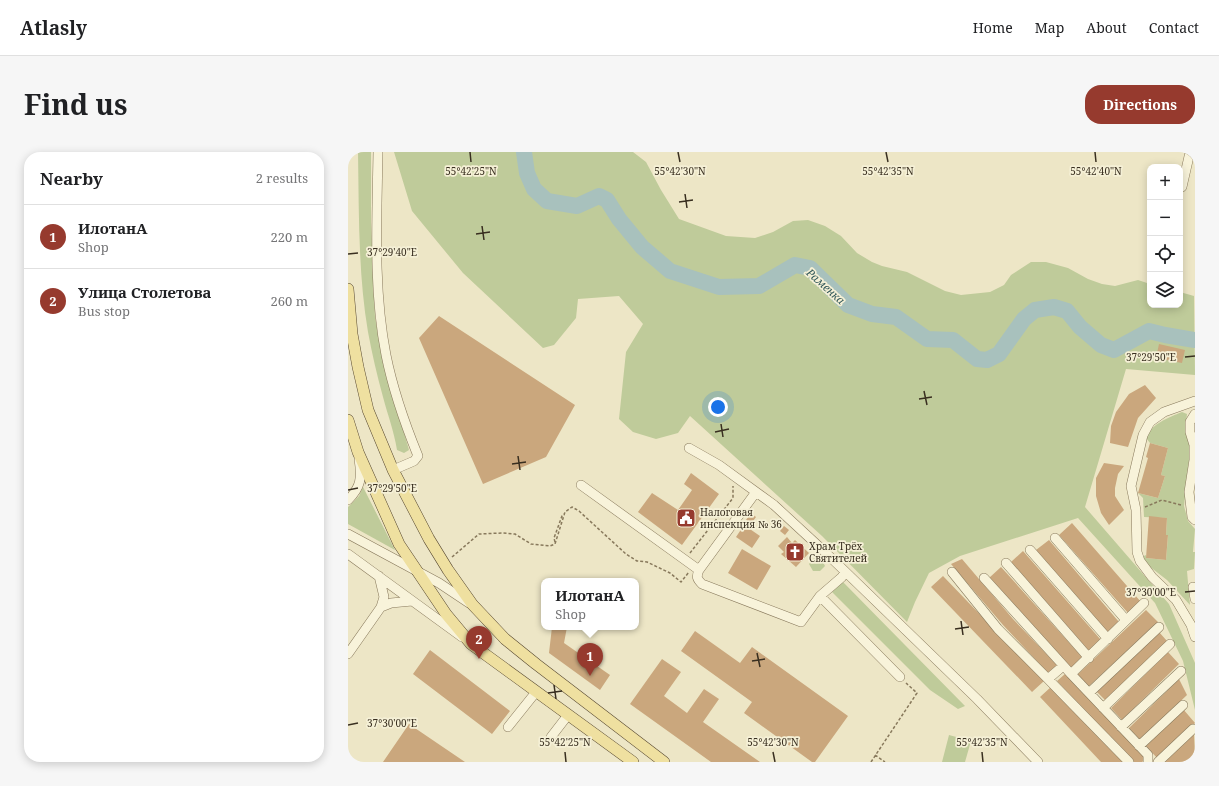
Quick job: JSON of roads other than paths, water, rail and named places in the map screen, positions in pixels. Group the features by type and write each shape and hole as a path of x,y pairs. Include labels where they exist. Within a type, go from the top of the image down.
{"main road":[{"path":"348,289 353,340 368,410 393,470 429,539 448,570 472,604 505,639 664,762"},
{"path":"348,420 358,452 399,544 446,614 471,644 633,762"}],"street":[{"path":"378,152 377,242 380,312 386,356 406,424 418,456 414,461 393,470"},
{"path":"1183,184 1192,154"},
{"path":"1195,401 1164,412 1150,422 1143,435 1131,486 1136,510 1137,552 1140,561 1152,577 1176,600 1191,625 1195,637"},
{"path":"1195,414 1190,422 1190,432 1194,445 1194,460 1189,492 1192,517 1195,520"},
{"path":"689,448 719,465 774,505 977,698 1038,762"},
{"path":"348,500 355,493 360,482 361,470 358,452"},
{"path":"581,485 696,568 698,580 702,584 801,622 820,596 842,577 845,572"},
{"path":"696,568 756,492"},
{"path":"348,534 416,570 472,604"},
{"path":"1055,538 1126,620"},
{"path":"1030,550 1108,639"},
{"path":"348,554 471,644"},
{"path":"1006,563 1089,658"},
{"path":"952,572 998,629 1128,762"},
{"path":"348,654 381,607 384,597 379,576"},
{"path":"984,578 1063,666 1140,746 1148,755 1148,762"},
{"path":"1193,587 1195,599"},
{"path":"820,596 900,677"},
{"path":"381,607 391,602 412,601"},
{"path":"1071,674 1144,603"},
{"path":"1089,693 1159,627"},
{"path":"1103,708 1170,644"},
{"path":"1048,679 1063,666"},
{"path":"1121,727 1181,671"},
{"path":"508,727 536,692"},
{"path":"1140,746 1183,705"},
{"path":"551,738 568,715"},
{"path":"1158,762 1193,729"}],"waterway":[{"name":"Раменка","path":"524,152 527,173 534,189 547,201 577,206 599,196 607,200 619,219 642,247 670,271 719,287 759,286 795,265 810,268 848,305 872,314 896,317 927,339 953,340 977,359 987,360 999,354 1024,319 1035,310 1054,307 1067,311 1080,327 1101,345 1114,350 1149,331 1195,340"}],"place":[{"name":"Налоговая инспекция № 36","path":"686,518"},
{"name":"Храм Трёх Святителей","path":"795,552"},
{"name":"Улица Столетова","path":"479,659"},
{"name":"ИлотанА","path":"590,676"}]}
